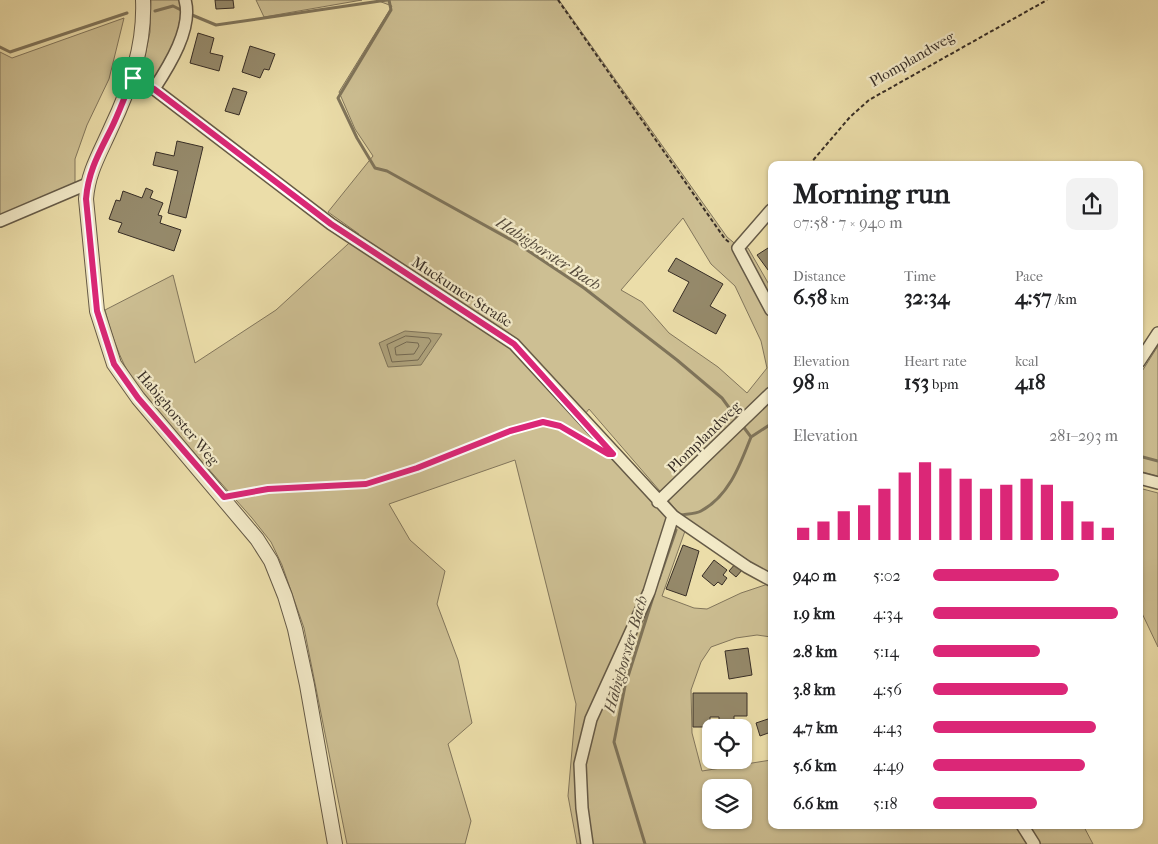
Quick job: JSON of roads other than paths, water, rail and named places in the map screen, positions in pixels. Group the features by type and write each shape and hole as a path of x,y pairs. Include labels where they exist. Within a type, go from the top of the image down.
{"street":[{"name":"Habighorster Weg","path":"143,0 141,43 133,78 93,163 87,184 86,199 97,311 114,364 138,398 224,497 257,539 271,561 285,596 295,630 307,684 335,844"},
{"path":"154,89 176,51 187,15 186,0"},
{"name":"Muckumer Straße","path":"133,78 154,89 331,224 514,344 658,502 673,516 746,567 768,578"},
{"path":"0,221 87,184"},
{"path":"768,213 738,248 768,304"},
{"path":"1143,356 1158,332"},
{"name":"Plomplandweg","path":"658,502 768,396"},
{"path":"1143,479 1158,483"},
{"path":"587,844 582,808 580,764 591,719 650,592 673,516"},
{"path":"1025,829 1034,844"}],"water":[{"path":"405,331 442,334 421,365 388,367 379,343"}],"waterway":[{"name":"Habighorster Bach","path":"192,15 216,25 387,0"},
{"name":"Habighorster Bach","path":"389,0 391,10 338,98 357,138 375,168 387,171 515,242 584,288 677,360 722,398 738,420"},
{"name":"Habighorster Bach","path":"155,11 173,6 183,11"},
{"name":"Habighorster Bach","path":"0,47 10,52 127,13"},
{"name":"Habighorster Bach","path":"681,515 701,511 711,505 726,488 738,469 751,437 742,425"},
{"path":"751,437 768,426"},
{"path":"1143,457 1158,461"},
{"name":"Habighorster Bach","path":"659,579 676,530"},
{"name":"Habighorster Bach","path":"645,844 614,742 625,686 653,597"}]}
